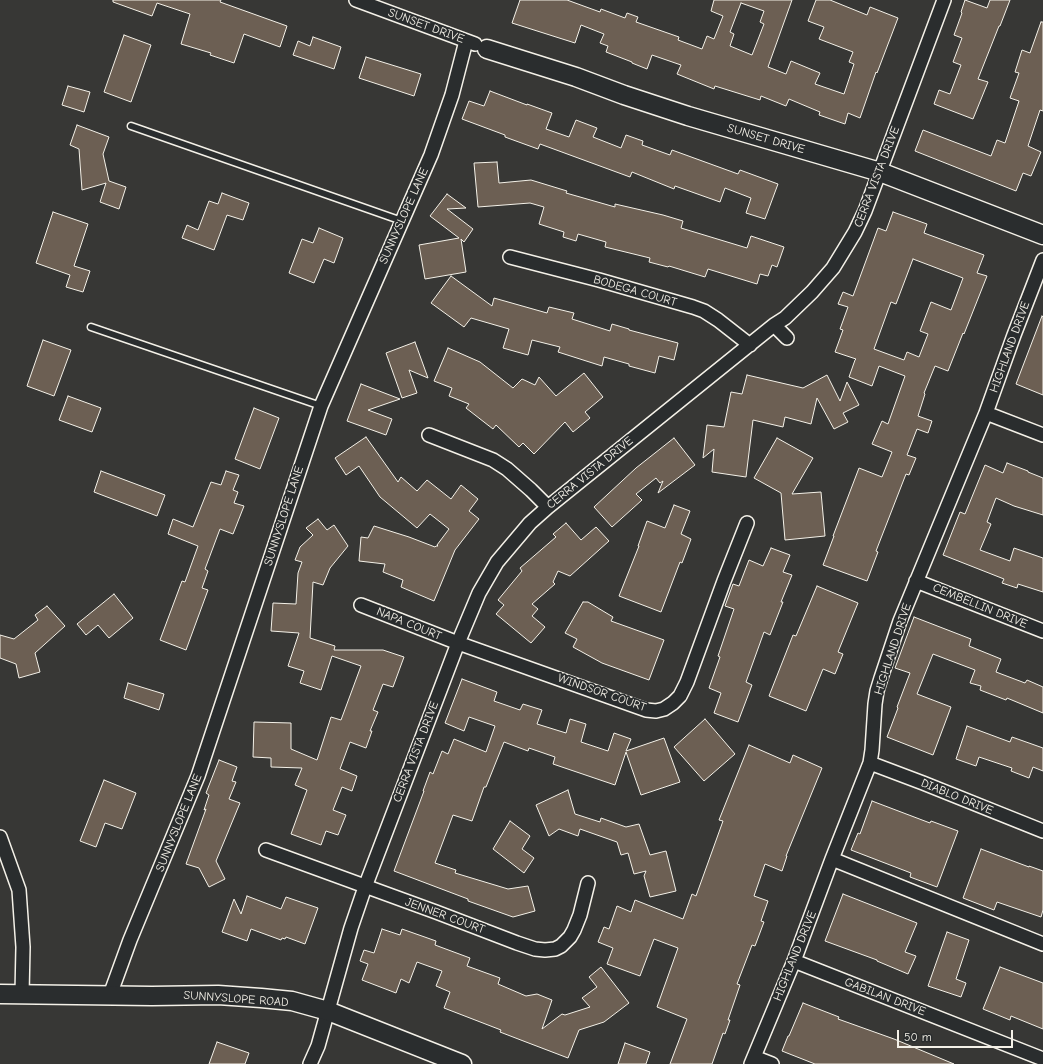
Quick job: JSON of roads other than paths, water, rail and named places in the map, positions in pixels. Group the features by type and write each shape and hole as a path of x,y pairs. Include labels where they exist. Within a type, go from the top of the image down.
{"street":[{"name":"SUNSET DRIVE","path":"356,0 476,44 576,77 624,95 688,116 880,172 1043,235"},
{"name":"CERRA VISTA DRIVE","path":"310,1064 318,1046 351,928 365,887 458,643 479,593 497,562 530,524 548,507 774,325 785,318 812,292 832,268 855,232 880,172 944,0"},
{"name":"SUNNYSLOPE LANE","path":"110,995 130,940 198,776 321,406 431,155 452,95 476,44"},
{"name":"BODEGA COURT","path":"510,257 694,307 704,311 718,320 750,345"},
{"name":"HIGHLAND DRIVE","path":"752,1060 794,961 832,859 870,764 877,691 900,622 986,413 1043,260"},
{"path":"774,325 787,338"},
{"path":"986,413 1043,435"},
{"path":"429,434 493,460 507,469 548,507"},
{"name":"WINDSOR COURT","path":"458,643 646,710 656,711 664,709 674,703 680,696 687,682 724,580 747,523"},
{"name":"CEMBELLIN DRIVE","path":"916,581 1043,631"},
{"name":"NAPA COURT","path":"361,605 458,643"},
{"name":"DIABLO DRIVE","path":"870,764 923,783 1043,831"},
{"path":"0,837 19,890 23,947 22,994"},
{"name":"JENNER COURT","path":"266,850 436,912 517,944 545,950 555,949 561,946 570,937 580,915 588,883"},
{"path":"832,859 1043,944"},
{"name":"GABILAN DRIVE","path":"794,961 1043,1059"},
{"name":"SUNNYSLOPE ROAD","path":"0,994 218,995 292,1001 328,1011 462,1064"},
{"path":"752,1060 772,1064"}],"lane":[{"path":"131,126 402,221"},
{"path":"91,327 321,406"}]}
